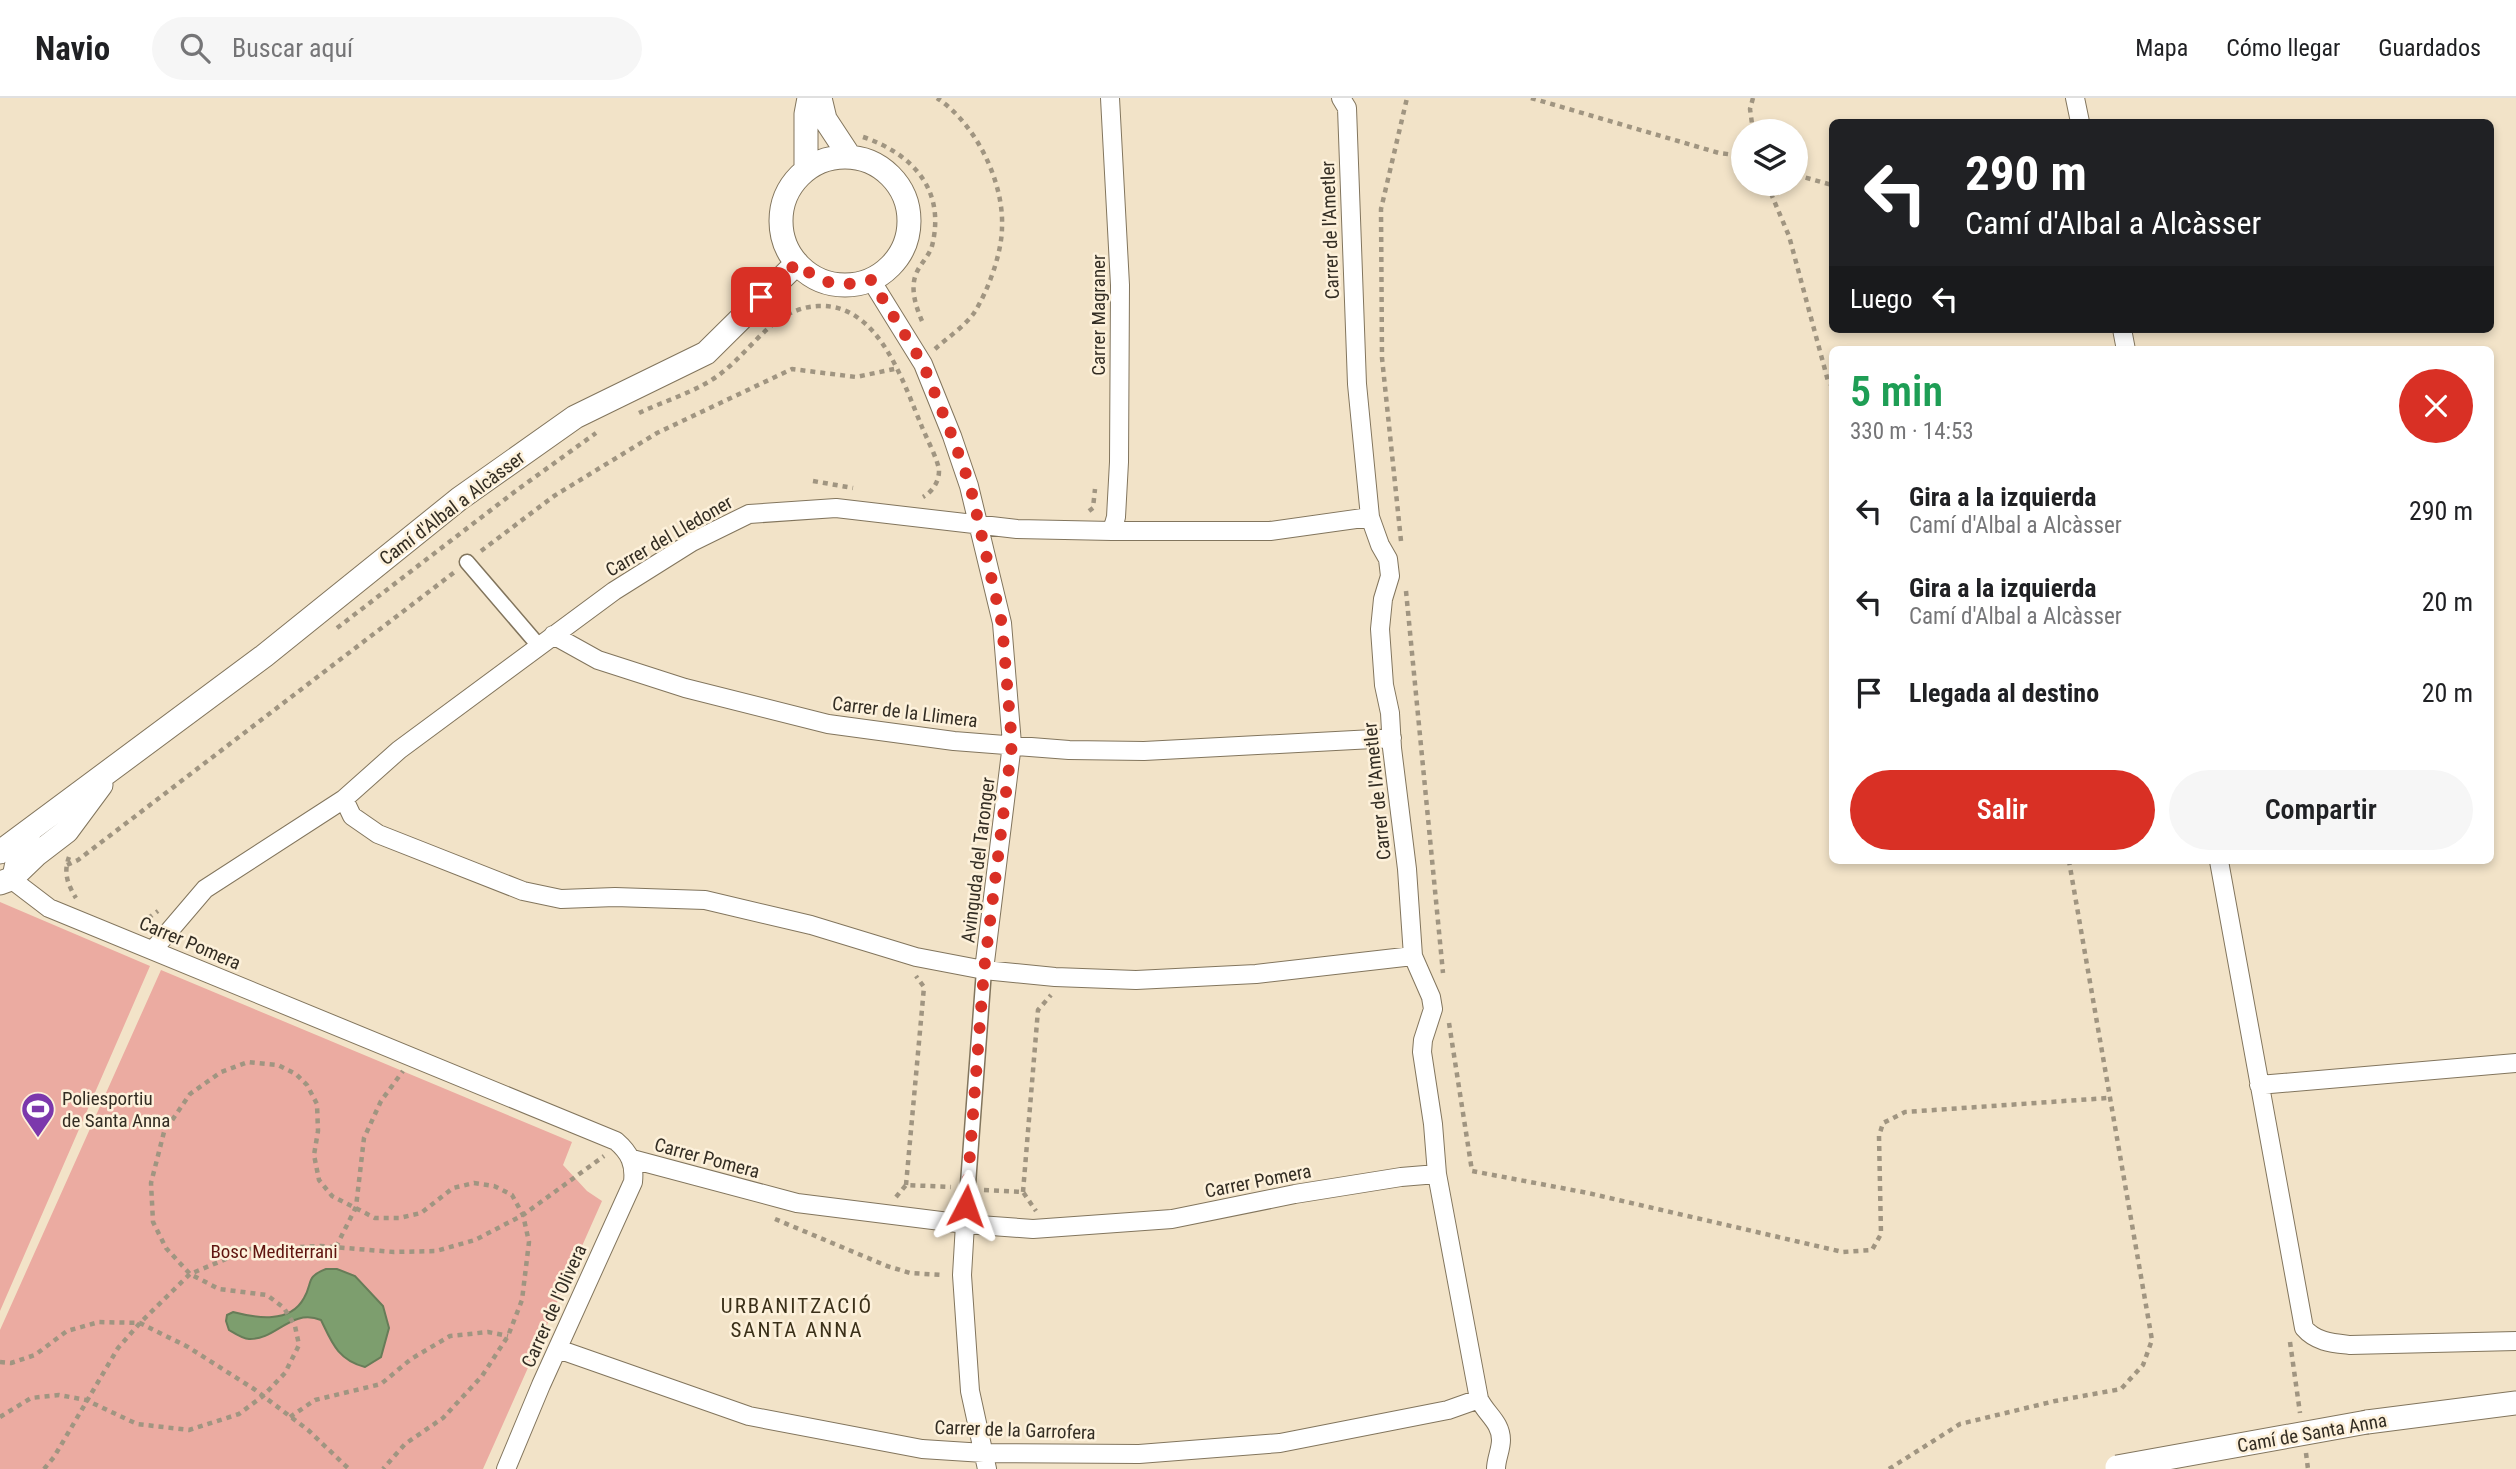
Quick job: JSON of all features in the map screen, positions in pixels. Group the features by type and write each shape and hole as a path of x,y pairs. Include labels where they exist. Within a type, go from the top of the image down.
{"street":[{"path":"806,170 806,114 810,98"},
{"path":"820,98 825,119 850,157"},
{"name":"Carrer Magraner","path":"1110,98 1120,285 1119,462 1116,517 1112,531"},
{"name":"Carrer de l'Ametler","path":"1342,98 1347,108 1357,384 1370,517 1388,559 1390,576 1383,599 1380,629 1384,685 1390,713 1407,869 1413,956 1431,997 1433,1009 1422,1052 1433,1124 1437,1174 1479,1399 1484,1410 1499,1428 1501,1439 1496,1469"},
{"path":"2075,98 2079,119"},
{"path":"850,157 871,162 888,174 902,190 909,211 909,231 902,251 889,268 871,280 852,285 831,284 812,276 797,263 786,245 781,225 783,204 792,185 806,170 819,162 850,157"},
{"name":"Camí d'Albal a Alcàsser","path":"0,852 264,656 459,499 575,418 706,353 797,263"},
{"name":"Avinguda del Taronger","path":"871,280 930,356 952,436 970,485 1002,624 1012,744 984,970 962,1275 970,1391 985,1461"},
{"name":"Carrer del Lledoner","path":"153,950 205,889 344,799 399,750 614,591 670,556 749,514 836,508 979,523 1017,530 1112,531 1270,530 1370,517"},
{"path":"467,562 539,646"},
{"name":"Carrer de la Llimera","path":"553,635 598,660 685,688 828,724 954,741 1069,750 1144,751 1392,738"},
{"name":"Camí d'Albal a Alcàsser","path":"6,881 67,831 114,768"},
{"path":"344,799 352,816 378,834 523,891 561,899 615,897 705,900 811,925 916,957 984,970 1055,977 1136,980 1256,974 1413,956"},
{"path":"6,881 16,855 43,818"},
{"path":"2220,864 2304,1328 2311,1336 2350,1345 2516,1341"},
{"name":"Carrer Pomera","path":"6,881 49,908 616,1141 632,1160 797,1203 964,1224 1033,1229 1172,1219 1295,1194 1437,1174"},
{"path":"2259,1086 2516,1063"},
{"name":"Carrer de l'Olivera","path":"506,1469 633,1182 632,1160"},
{"name":"Carrer de la Garrofera","path":"558,1349 750,1416 985,1461 1139,1454 1280,1443 1448,1410 1479,1399"},
{"name":"Camí de Santa Anna","path":"2113,1468 2367,1422 2516,1404"}],"path":[{"path":"66,866 78,860 554,496 657,432 792,369 856,377 897,369 930,356 973,314 992,276 1002,227 997,184 974,133 948,105 937,98"},
{"path":"1402,549 1382,358 1381,209 1407,98"},
{"path":"1531,98 1731,154"},
{"path":"1751,119 1750,108 1753,98"},
{"path":"858,135 887,145 913,164 929,189 936,218 932,249 916,274 913,290 924,326"},
{"path":"1808,178 1829,184"},
{"path":"1772,196 1789,236 1829,382"},
{"path":"636,414 694,389 724,372 769,326 794,311 817,306 836,307 858,317 878,339 897,369 940,470 934,488 925,497 918,499"},
{"path":"929,339 930,356"},
{"path":"336,629 517,490 605,429"},
{"path":"813,481 861,489"},
{"path":"1082,516 1093,508 1095,489"},
{"path":"1406,590 1443,974"},
{"path":"72,850 66,866 68,884 78,901"},
{"path":"1889,1469 1960,1424 2121,1388 2143,1365 2152,1340 2069,864"},
{"path":"131,924 142,924 168,904"},
{"path":"893,1201 906,1185 924,987 913,972"},
{"path":"1048,1211 1037,1211 1023,1192 1038,1010 1053,994"},
{"path":"1448,1014 1472,1171 1588,1193 1843,1252 1872,1250 1881,1234 1879,1136 1883,1123 1905,1112 2108,1098"},
{"path":"0,1417 31,1398 59,1395 86,1400 137,1424 189,1430 239,1414 285,1373 299,1345 295,1326 284,1308 267,1294 219,1289 190,1274 166,1248 153,1222 151,1183 163,1132 190,1094 221,1072 248,1062 278,1065 296,1074 307,1085 317,1104 318,1131 314,1155 319,1180 332,1196 375,1218 400,1218 421,1213 453,1188 474,1183 494,1186 512,1195 523,1215 530,1242 522,1300 508,1336 482,1376 443,1418 405,1444 383,1469"},
{"path":"336,1247 356,1208 363,1138 381,1101 406,1068"},
{"path":"44,1469 54,1457 118,1348 190,1274 250,1249 336,1247 394,1252 436,1251 475,1240 523,1215 607,1154"},
{"path":"906,1185 1023,1192"},
{"path":"766,1216 887,1266 911,1273 942,1275"},
{"path":"0,1362 11,1363 35,1355 68,1331 99,1322 140,1323 188,1347 262,1396 308,1430 349,1469"},
{"path":"290,1417 315,1400 382,1384 411,1359 450,1336 488,1332 508,1336"}],"green space":[{"name":"Poliesportiu de Santa Anna","path":"0,902 150,966 0,1311"},
{"name":"Bosc Mediterrani","path":"161,970 572,1142 563,1165 587,1191 602,1201 483,1469 0,1469 0,1330"}],"shaded area":[{"path":"326,1269 337,1269 355,1276 383,1306 389,1328 381,1357 365,1367 348,1360 337,1350 321,1320 310,1317 292,1321 259,1338 247,1339 229,1330 227,1315 233,1312 272,1317 290,1312 304,1298 312,1278"}],"place":[{"name":"Poliesportiu de Santa Anna","path":"38,1139"}],"district":[{"name":"URBANITZACIÓ SANTA ANNA","path":"797,1318"}],"route":[{"path":"761,297 797,263 812,276 831,284 852,285 871,280 923,364 952,436 970,485 1002,624 1012,744 984,970 966,1206"}]}
